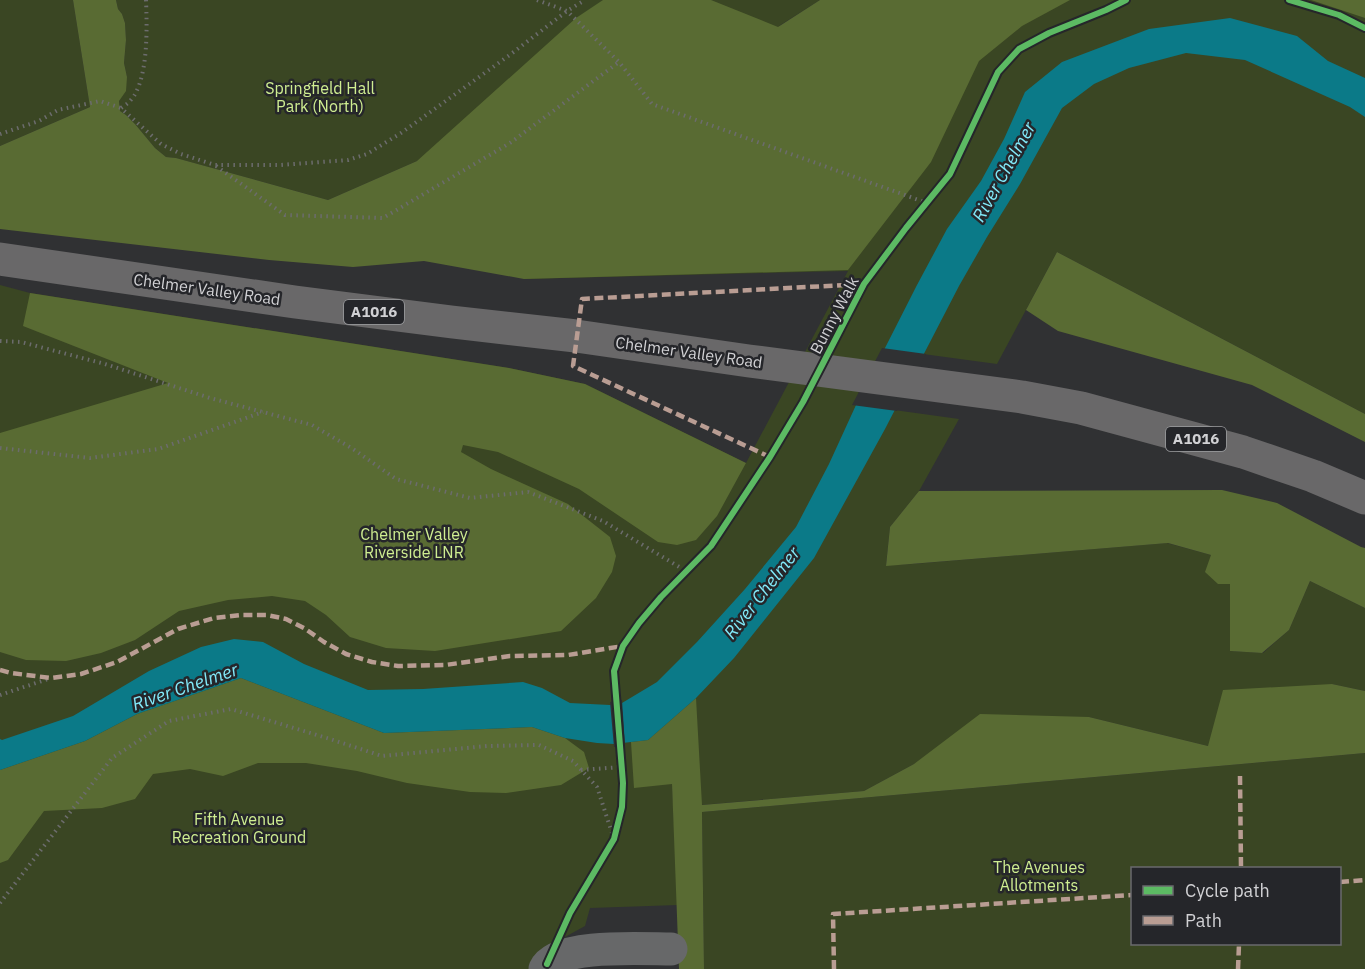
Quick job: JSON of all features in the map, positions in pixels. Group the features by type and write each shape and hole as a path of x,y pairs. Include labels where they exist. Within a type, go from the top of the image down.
{"main road":[{"name":"Chelmer Valley Road","path":"0,260 296,302 576,336 1022,397 1081,408 1243,452 1313,476 1365,498"}],"lane":[{"path":"545,969 547,964 561,956 584,950 671,949"}],"path":[{"path":"121,108 130,101 141,80 146,48 146,0"},
{"path":"537,0 567,11 619,62 651,104 927,203"},
{"path":"215,165 280,165 348,160 367,154 401,133 585,0"},
{"path":"0,134 39,121 58,110 100,100 121,108 161,144 181,154 215,165 285,215 383,218 510,143 619,62"},
{"path":"920,211 932,195"},
{"path":"0,341 21,342 105,364 210,398 312,425 353,449 396,479 470,498 528,492 603,521 686,572"},
{"path":"0,448 90,458 158,448 263,412"},
{"path":"678,580 694,563"},
{"path":"0,695 51,678"},
{"path":"0,903 112,758 169,721 231,709 382,756 487,746 539,745 573,762 597,787 614,839"},
{"path":"581,770 621,765 622,775"},
{"path":"608,848 614,839 616,828"}],"green space":[{"path":"0,0 73,0 90,107 0,146"},
{"path":"73,0 116,0 125,23 126,40 124,63 127,77 126,91 119,101 120,111 166,157 328,200 417,161 576,18 603,0 711,0 778,27 820,0 1070,0 1022,26 979,61 931,162 848,270 524,279 424,261 353,267 269,260 0,229 0,146 90,107"},
{"path":"116,0 820,0 779,26 1052,0 1365,0 1365,414 1057,252 997,364 923,354 894,410 959,419 919,491 890,527 886,565 1167,543 1211,555 1230,584 1230,651 1263,653 1289,630 1310,581 1365,608 1365,691 1332,684 1208,746 1089,717 914,764 864,791 701,805 695,699 672,784 678,905 590,908 585,926 543,949 537,969 0,969 0,285 30,293 509,368 585,384 746,463 848,271 524,279 417,161 328,200 166,157 120,111 119,101 127,77 124,63 126,40 125,23"},
{"path":"1311,0 1365,0 1365,18"},
{"path":"1057,252 1365,414 1365,442 1252,385 1058,331 1026,310"},
{"name":"Chelmer Valley Riverside LNR","path":"30,293 509,368 585,384 746,463 717,516 696,540 677,545 658,542 579,489 498,452 463,445 461,452 491,469 568,504 610,537 616,556 612,572 596,598 561,631 435,651 386,648 350,637 326,615 305,601 272,596 228,600 179,611 135,640 101,653 66,661 26,660 0,652 0,433 168,383 23,326"},
{"path":"1222,490 1277,503 1365,548 1365,608 1310,581 1289,630 1262,653 1230,651 1230,584 1218,584 1205,572 1211,555 1168,543 886,566 890,527 919,491"},
{"path":"241,678 384,733 532,727 565,738 584,752 589,768 561,785 506,793 470,792 407,783 357,771 306,763 258,763 223,776 190,769 153,774 135,799 102,808 44,811 8,860 0,863 0,770 85,741 137,714"},
{"path":"1332,684 1365,691 1365,753 702,812 704,969 679,969 672,784 634,788 631,742 648,740 696,698 702,805 864,791 914,764 980,714 1089,717 1208,746 1223,690"},
{"name":"The Avenues Allotments","path":"1365,753 1365,969 704,969 702,812"}],"water":[{"name":"River Chelmer","path":"1230,18 1297,36 1328,61 1365,78 1365,117 1350,107 1245,60 1186,53 1129,68 1094,84 1062,108 959,286 885,429 814,558 734,658 696,698 648,740 614,744 597,743 565,738 532,727 384,733 241,678 137,714 85,741 0,770 0,739 73,716 149,671 201,647 234,639 263,642 304,664 368,690 423,689 523,682 542,688 570,703 610,705 622,703 657,682 745,589 796,527 917,285 947,229 981,181 1004,139 1025,92 1062,62 1149,29"}],"pier":[{"path":"882,348 926,354 897,411 852,405"},
{"path":"622,700 625,746 614,747 610,702"}],"marked path":[{"path":"770,457 573,366 582,299 864,284"},
{"path":"0,670 51,678 81,674 117,662 178,629 214,618 241,615 267,615 286,619 346,654 372,662 398,666 445,665 510,656 568,655 623,646"},
{"path":"1240,776 1241,867"},
{"path":"1341,882 1365,880"},
{"path":"834,969 833,914 1131,895"},
{"path":"1238,969 1239,945"}],"cycle path":[{"name":"Bunny Walk","path":"547,964 570,913 614,839 622,807 623,783 614,671 623,646 661,597 711,546 770,457 803,402 864,284 950,174 998,72 1019,49 1049,33 1126,0"},
{"path":"1289,0 1339,15 1365,28"}],"park label":[{"name":"Springfield Hall Park (North)","path":"320,97"},
{"name":"Fifth Avenue Recreation Ground","path":"239,828"}]}
